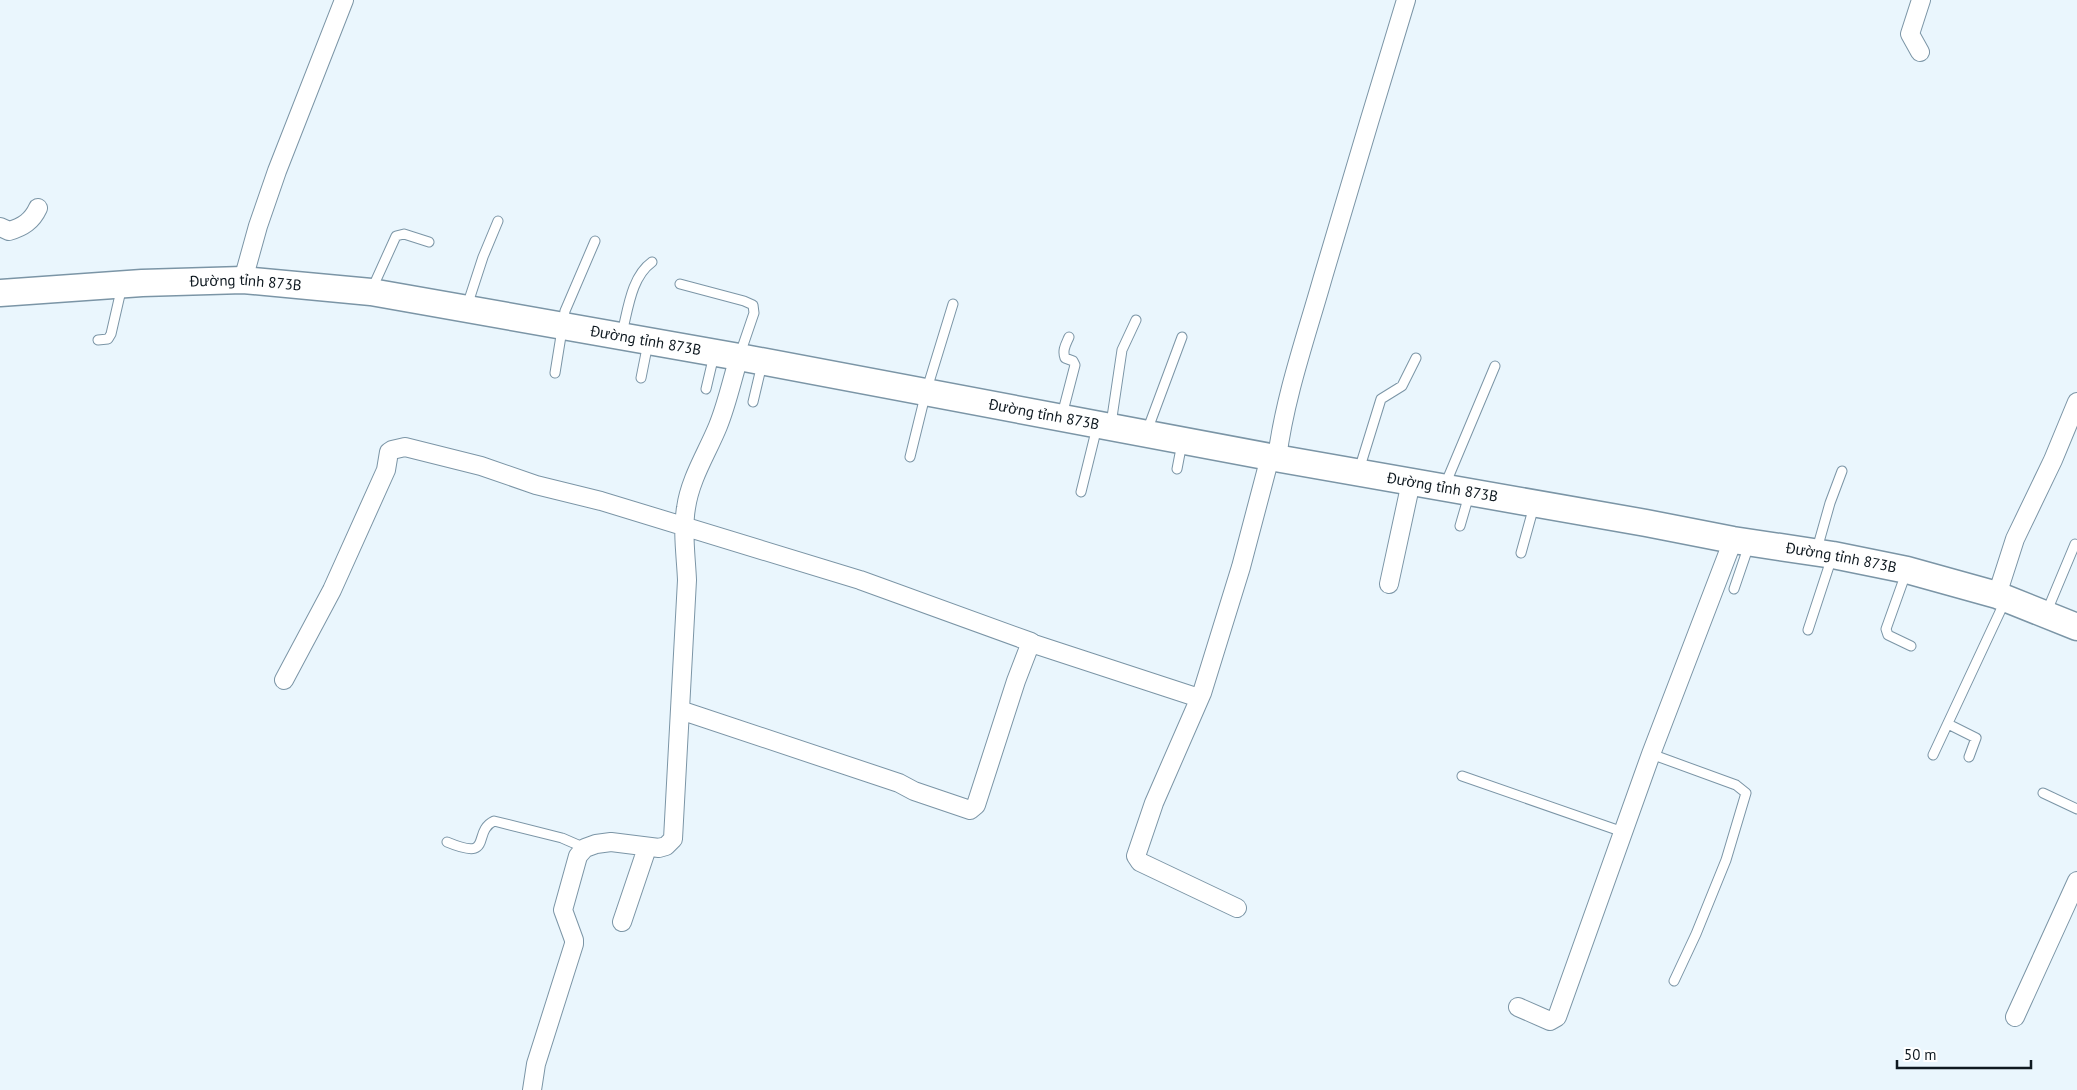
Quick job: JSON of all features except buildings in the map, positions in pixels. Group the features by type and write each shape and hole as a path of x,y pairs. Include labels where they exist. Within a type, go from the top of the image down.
{"main road":[{"name":"Đường tỉnh 873B","path":"0,293 123,284 243,280 371,292 739,357 1183,441 1741,542 1825,553 2003,588 2046,614 2077,626"}],"street":[{"path":"243,280 258,226 277,171 344,0"},
{"path":"1237,908 1140,862 1136,856 1154,802 1199,698 1241,567 1352,176 1406,0"},
{"path":"1920,52 1910,34 1921,0"},
{"path":"0,227 10,231 24,225 34,217 38,208"},
{"path":"532,1090 536,1064 574,944 563,910 578,856 585,848 596,844 611,842 659,848 666,846 673,839 687,580 684,527 689,492 719,424 739,357"},
{"path":"2003,588 2015,538 2053,460 2077,402"},
{"path":"284,680 332,590 386,470 388,456 392,450 405,447 481,466 536,485 601,502 860,580 1028,640 1031,643 1199,698"},
{"path":"1389,584 1411,482"},
{"path":"1518,1007 1550,1021 1557,1017 1651,754 1741,542"},
{"path":"680,710 891,780 914,791 970,810 976,805 1016,681 1031,643"},
{"path":"622,922 647,848"},
{"path":"2015,1017 2077,881"}],"lane":[{"path":"466,309 483,257 498,221"},
{"path":"371,292 396,236 404,234 429,242"},
{"path":"554,373 561,325 579,275 595,241"},
{"path":"621,336 635,285 644,269 652,262"},
{"path":"98,340 108,338 111,334 123,284"},
{"path":"680,284 753,305 754,313 739,357 706,389"},
{"path":"910,458 926,392 953,304"},
{"path":"1081,492 1104,426 1122,350 1136,320"},
{"path":"1062,418 1075,365 1074,361 1065,358 1063,351 1069,337"},
{"path":"1146,434 1182,337"},
{"path":"642,378 649,341"},
{"path":"739,357 753,402"},
{"path":"1358,472 1381,400 1402,386 1416,358"},
{"path":"1444,487 1495,366"},
{"path":"1177,469 1183,441"},
{"path":"1808,630 1825,553 1830,503 1842,471"},
{"path":"1460,526 1469,492"},
{"path":"1521,553 1535,504"},
{"path":"1734,589 1741,542"},
{"path":"2046,614 2075,544"},
{"path":"1907,570 1886,629 1888,636 1911,646"},
{"path":"1933,755 1948,724 2003,588"},
{"path":"1948,724 1976,738 1969,757"},
{"path":"1651,754 1736,785 1746,793 1726,860 1696,934 1674,981"},
{"path":"1462,776 1623,832"},
{"path":"2043,793 2077,808"},
{"path":"447,842 464,849 472,849 477,846 489,824 494,821 562,838 585,848"}]}
